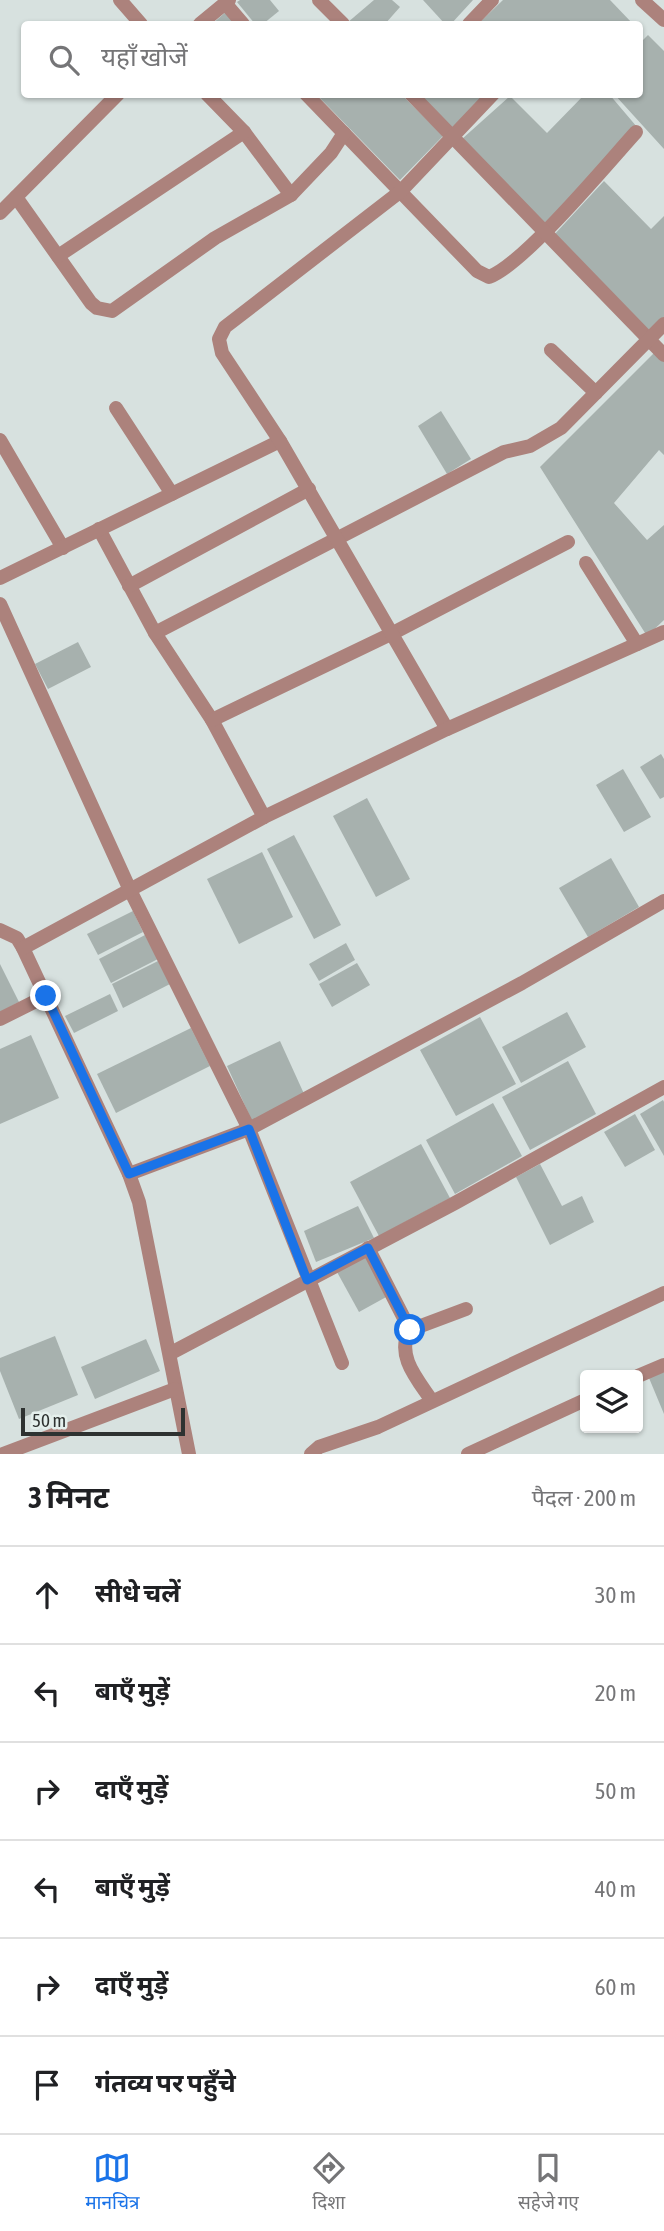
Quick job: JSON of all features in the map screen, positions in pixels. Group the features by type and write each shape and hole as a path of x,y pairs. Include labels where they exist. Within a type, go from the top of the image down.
{"street":[{"path":"120,0 138,21"},
{"path":"319,0 340,21"},
{"path":"472,21 492,0"},
{"path":"642,0 664,20"},
{"path":"204,21 227,2 241,21"},
{"path":"0,213 113,98"},
{"path":"211,98 244,132 291,195"},
{"path":"310,98 477,271 489,277 500,273 544,231 636,132"},
{"path":"415,98 664,355"},
{"path":"447,729 309,489 222,353 219,339 225,327 401,191 489,98"},
{"path":"58,256 244,132"},
{"path":"16,197 91,303 97,308 111,311 215,238 291,195 331,153 344,132"},
{"path":"155,633 504,452 545,440 561,428 664,324"},
{"path":"551,350 596,393"},
{"path":"116,408 172,494"},
{"path":"0,440 63,548"},
{"path":"0,578 280,441"},
{"path":"130,586 309,489"},
{"path":"99,529 155,633 212,720 264,817"},
{"path":"212,720 393,633 568,542"},
{"path":"586,563 637,644"},
{"path":"0,604 130,890 249,1129 342,1363"},
{"path":"23,948 264,817 447,729 664,632"},
{"path":"129,1174 249,1129 522,983 664,901"},
{"path":"0,930 17,938 23,948 129,1174 145,1223 189,1454"},
{"path":"0,1018 46,996"},
{"path":"171,1353 456,1203 664,1087"},
{"path":"368,1248 410,1330 404,1350 406,1358 432,1401"},
{"path":"311,1454 319,1447 378,1427 664,1293"},
{"path":"410,1330 466,1309"},
{"path":"643,1374 664,1365"},
{"path":"3,1454 175,1389"},
{"path":"468,1454 580,1402"}],"building":[{"path":"270,0 279,11 267,21 253,21 237,2"},
{"path":"374,0 392,0 400,7 388,21 349,21"},
{"path":"423,0 473,0 454,21 442,21"},
{"path":"503,0 610,0 630,21 481,21"},
{"path":"227,11 235,21 215,21"},
{"path":"648,35 664,51 664,149 618,98 643,98 643,40"},
{"path":"320,98 405,98 443,136 400,180"},
{"path":"422,98 484,98 453,131"},
{"path":"508,98 512,98 547,133 581,98 612,98 637,127 545,225 462,139"},
{"path":"604,181 651,229 664,216 664,319 650,333 553,236"},
{"path":"656,351 664,359 664,455 659,450 614,503 647,540 664,525 664,620 647,636 540,467"},
{"path":"441,411 471,459 447,474 418,426"},
{"path":"78,642 91,667 48,689 35,664"},
{"path":"661,754 664,759 664,797 660,799 640,767"},
{"path":"623,769 651,817 624,832 596,785"},
{"path":"367,798 410,879 376,897 333,816"},
{"path":"294,835 341,925 314,939 267,849"},
{"path":"262,852 293,917 239,944 207,879"},
{"path":"611,858 639,907 588,937 559,888"},
{"path":"133,911 143,932 98,955 87,934"},
{"path":"145,935 158,959 111,983 99,959"},
{"path":"346,943 355,960 319,981 309,964"},
{"path":"158,961 170,984 123,1008 112,984"},
{"path":"357,963 370,985 332,1007 319,984"},
{"path":"0,964 19,1002 0,1012"},
{"path":"110,994 118,1011 74,1033 65,1016"},
{"path":"567,1012 586,1047 521,1083 502,1047"},
{"path":"480,1017 516,1084 456,1116 420,1050"},
{"path":"191,1028 210,1066 116,1113 97,1074"},
{"path":"31,1035 59,1098 0,1124 0,1049"},
{"path":"280,1041 305,1096 252,1121 227,1066"},
{"path":"568,1061 596,1114 530,1150 502,1097"},
{"path":"663,1100 664,1102 664,1156 640,1114"},
{"path":"493,1103 522,1156 455,1194 426,1140"},
{"path":"635,1114 655,1150 625,1167 604,1132"},
{"path":"421,1144 450,1198 379,1236 350,1182"},
{"path":"540,1164 562,1206 582,1196 594,1222 550,1245 516,1177"},
{"path":"358,1206 374,1238 316,1262 304,1231"},
{"path":"366,1256 388,1296 359,1312 337,1272"},
{"path":"55,1336 78,1395 19,1419 0,1371 0,1358"},
{"path":"146,1339 160,1371 95,1399 81,1367"},
{"path":"664,1372 664,1414 649,1378"}],"route":[{"path":"46,996 129,1174 249,1129 307,1280 368,1248 410,1330"}]}
